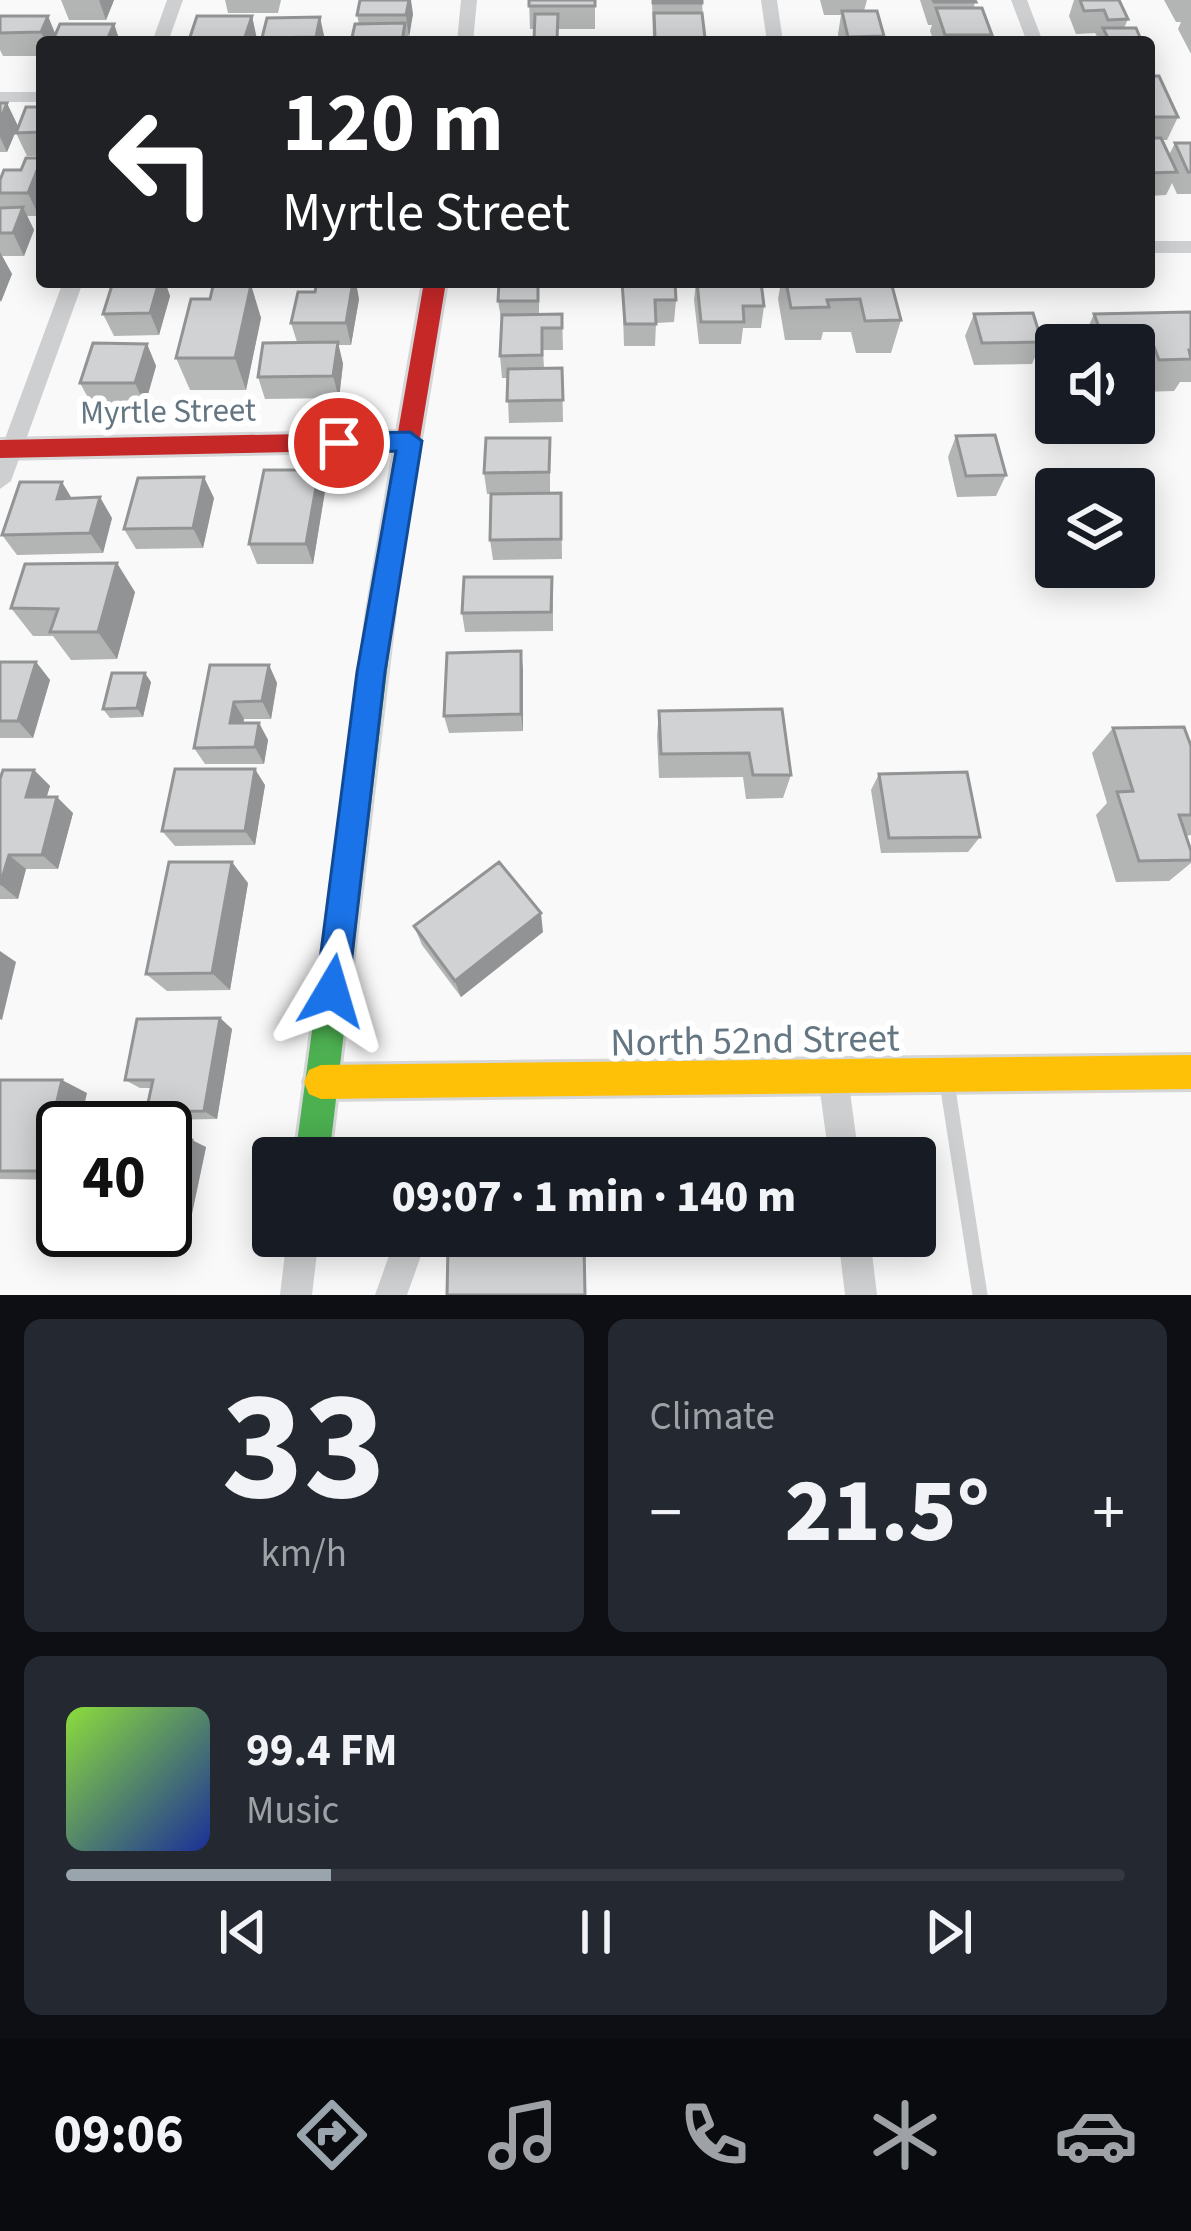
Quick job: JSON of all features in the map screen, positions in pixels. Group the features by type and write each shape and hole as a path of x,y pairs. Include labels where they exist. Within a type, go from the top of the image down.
{"street":[{"path":"162,36 175,0"},
{"path":"466,36 469,0"},
{"path":"769,0 774,36"},
{"path":"1019,0 1033,36"},
{"path":"0,97 36,97"},
{"path":"1155,247 1191,247"},
{"path":"0,481 6,449 71,288"},
{"path":"314,1137 371,672 434,288"},
{"name":"Myrtle Street","path":"6,449 410,441"},
{"name":"North 52nd Street","path":"320,1082 1191,1072"},
{"path":"833,1078 841,1137"},
{"path":"296,1295 301,1257"},
{"path":"391,1295 405,1257"},
{"path":"856,1257 861,1295"}],"lane":[{"path":"946,1076 980,1295"}],"building":[{"path":"360,0 409,0 406,15 357,15"},
{"path":"529,0 595,0 595,6 529,6"},
{"path":"702,0 702,3 653,3"},
{"path":"1080,0 1119,0 1128,19 1108,20 1104,10 1084,11"},
{"path":"936,8 982,8 992,35 945,35"},
{"path":"842,11 877,11 884,36 848,36"},
{"path":"654,13 702,13 705,36 655,36"},
{"path":"535,14 558,14 557,36 534,36"},
{"path":"0,16 48,16 41,32 0,33"},
{"path":"197,16 252,16 245,36 190,36"},
{"path":"320,17 316,36 262,36 267,18"},
{"path":"405,23 403,36 352,36 355,24"},
{"path":"60,24 114,24 109,36 55,36"},
{"path":"1103,28 1136,28 1139,36 1107,36"},
{"path":"1155,76 1159,76 1178,117 1155,117"},
{"path":"26,107 36,107 36,132 16,133"},
{"path":"1155,138 1161,138 1177,172 1155,173"},
{"path":"1175,143 1191,143 1191,172 1188,172"},
{"path":"26,158 36,158 28,193 0,193 4,170 21,170"},
{"path":"23,207 13,233 0,233 0,208"},
{"path":"111,288 157,288 150,313 103,314"},
{"path":"213,288 250,288 235,358 176,358 191,299 210,299"},
{"path":"316,288 352,288 346,323 291,323 298,292 315,292"},
{"path":"499,288 538,288 538,301 498,301"},
{"path":"622,288 675,288 676,300 655,300 656,324 625,324"},
{"path":"698,288 762,288 764,306 743,306 744,322 701,322"},
{"path":"787,288 893,288 901,320 865,321 860,299 827,300 829,307 791,308"},
{"path":"1191,312 1191,359 1159,360 1155,324 1098,324 1094,314"},
{"path":"1033,313 1035,342 982,343 974,314"},
{"path":"562,314 562,328 542,328 542,355 500,356 502,315"},
{"path":"338,342 333,376 258,377 263,343"},
{"path":"93,343 147,344 135,383 80,383"},
{"path":"562,368 563,400 507,401 508,369"},
{"path":"995,435 1006,475 966,476 956,436"},
{"path":"486,438 550,438 549,472 484,473"},
{"path":"264,470 319,470 306,544 249,544"},
{"path":"204,477 193,528 124,529 138,478"},
{"path":"20,482 62,482 57,499 100,497 90,533 2,535"},
{"path":"561,493 561,539 490,540 491,494"},
{"path":"117,563 98,632 50,632 58,609 11,608 25,564"},
{"path":"464,577 552,577 551,612 462,613"},
{"path":"521,651 521,714 444,716 447,653"},
{"path":"0,662 36,662 18,721 0,721"},
{"path":"210,665 269,665 262,701 234,702 230,723 259,723 255,747 194,748"},
{"path":"112,673 145,673 137,708 103,709"},
{"path":"782,709 791,775 753,775 749,753 661,754 659,711"},
{"path":"1184,727 1191,746 1191,815 1179,815 1191,860 1139,861 1117,792 1133,791 1113,728"},
{"path":"175,769 255,769 245,831 162,831"},
{"path":"3,770 34,770 26,797 57,797 42,855 9,855 0,885 0,779"},
{"path":"967,772 980,837 889,838 879,774"},
{"path":"169,862 232,862 212,973 146,974"},
{"path":"499,862 541,913 455,981 414,926"},
{"path":"220,1018 204,1111 192,1111 192,1101 148,1101 153,1080 125,1080 137,1019"},
{"path":"0,1080 62,1080 57,1101 36,1101 36,1171 0,1171"},
{"path":"448,1257 584,1257 585,1295 447,1295"}],"traffic: fast":[{"path":"315,1137 381,611"}],"traffic: slow":[{"path":"321,1082 1191,1072"}],"traffic: jam":[{"path":"381,611 434,288"},
{"path":"0,449 410,441"}],"route":[{"path":"332,991 371,672 410,441 339,443"}]}
